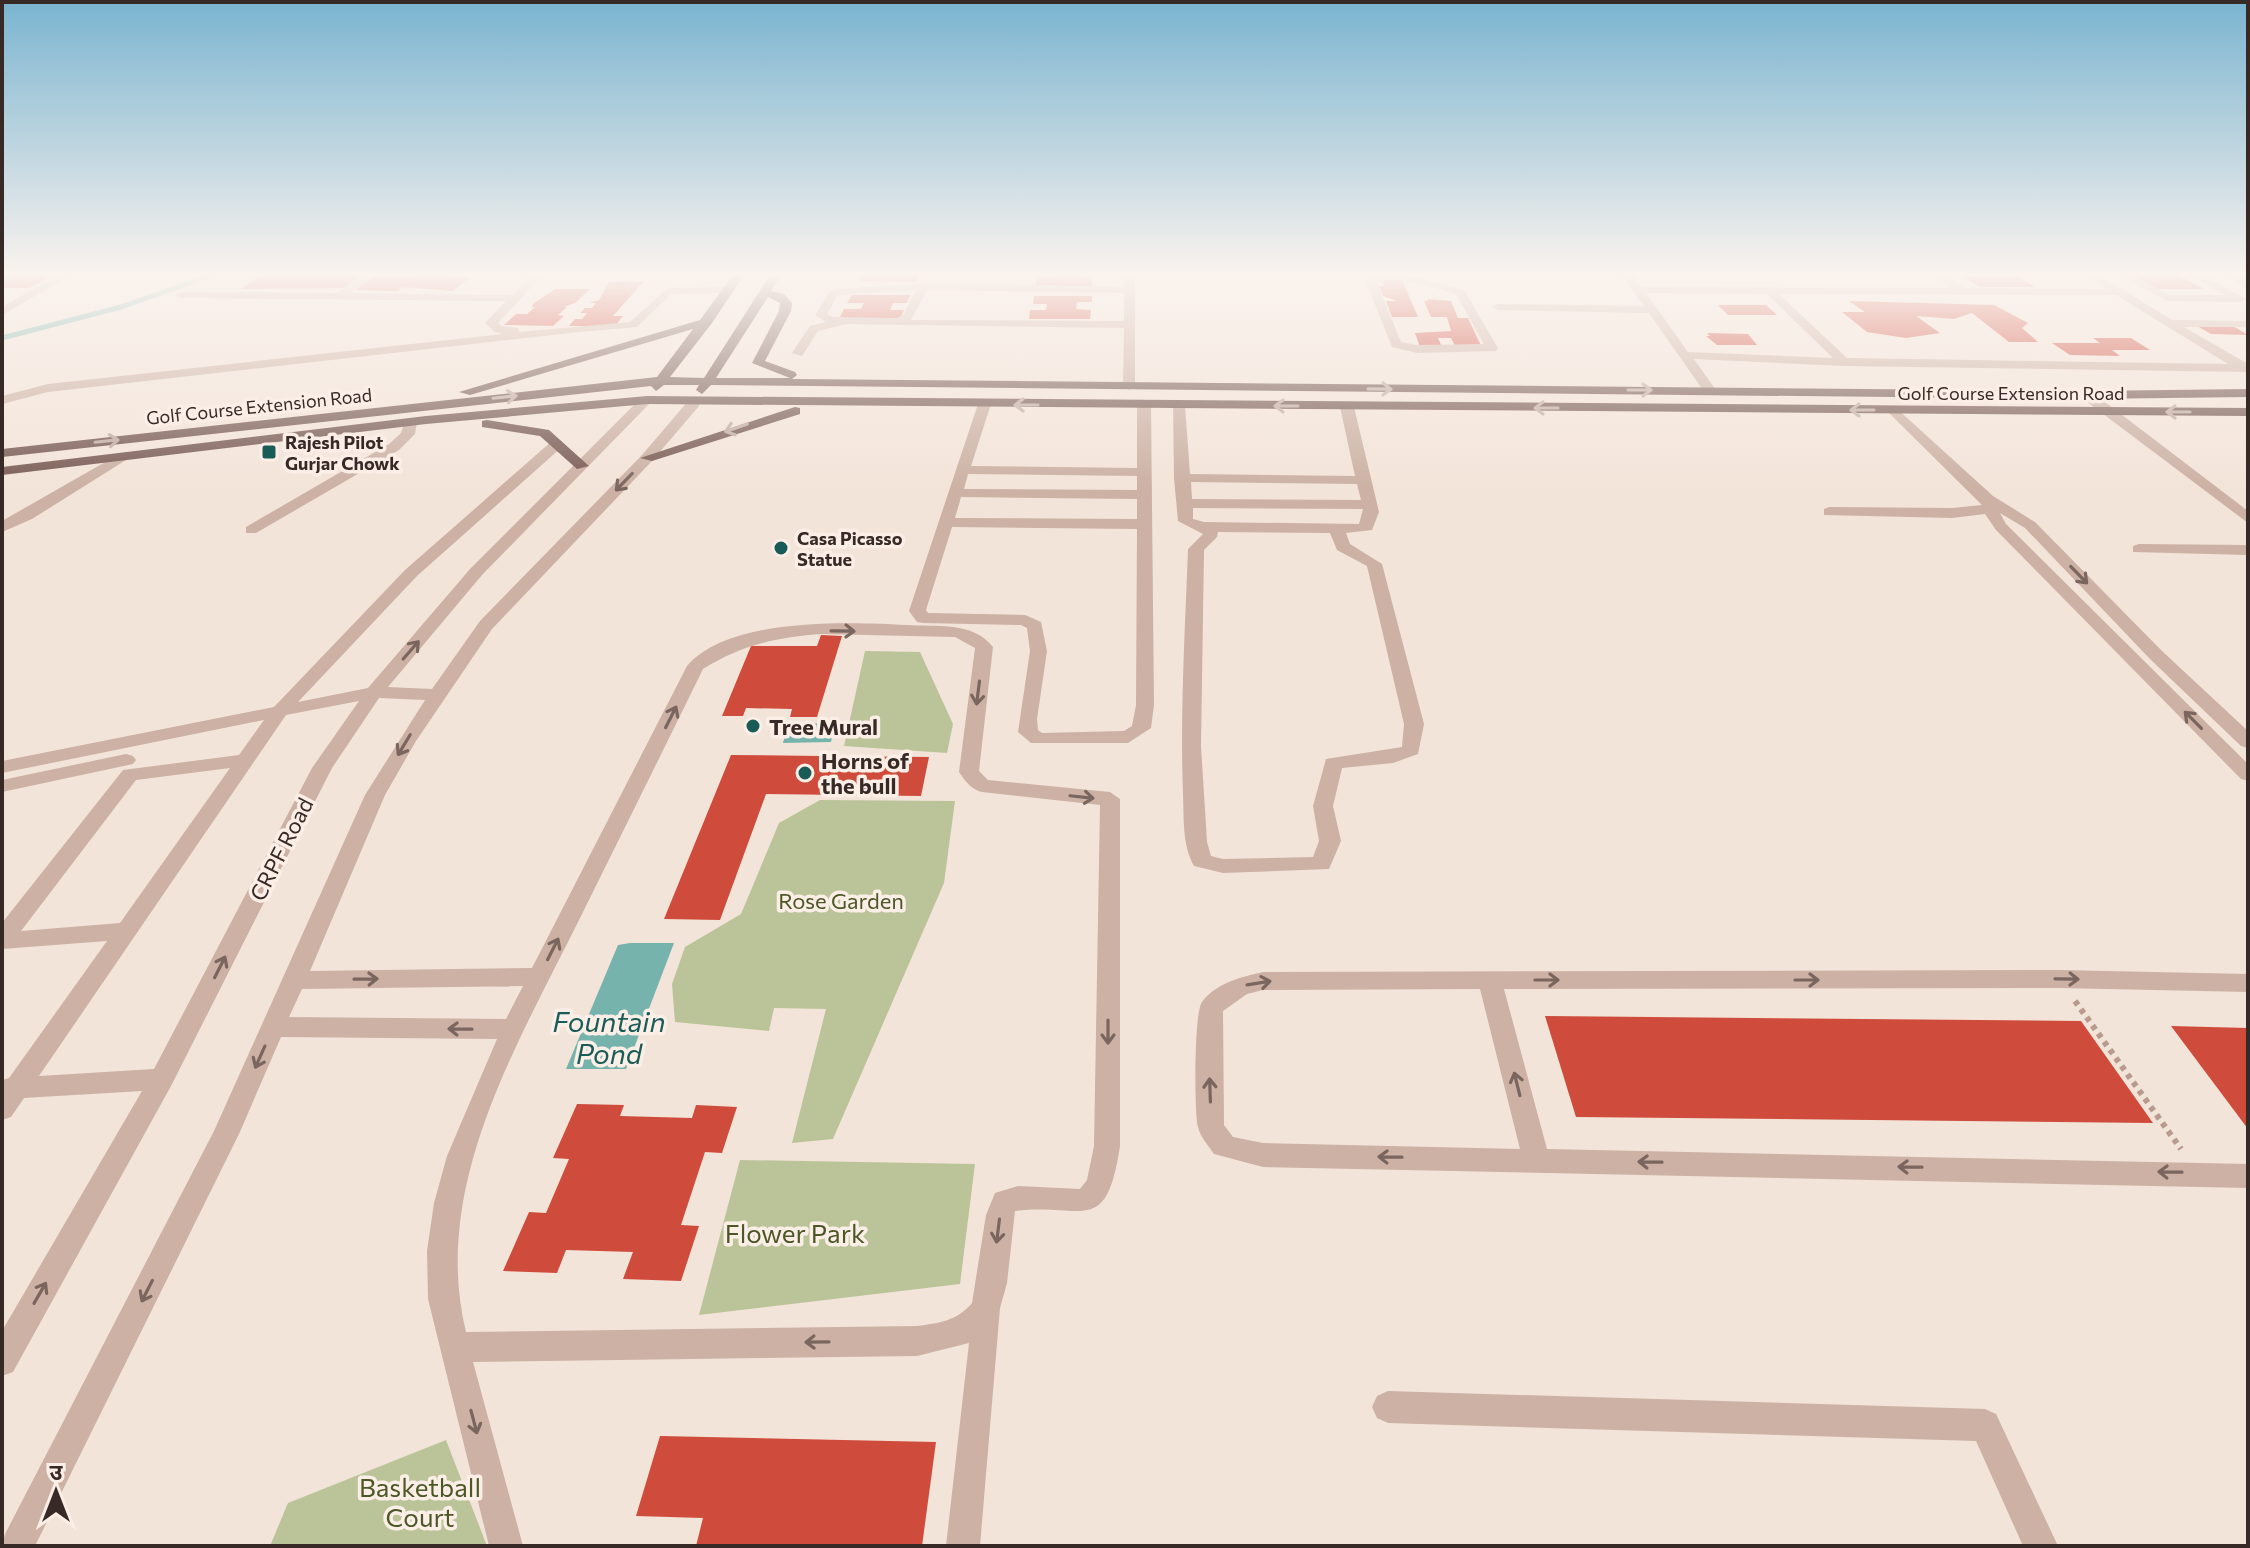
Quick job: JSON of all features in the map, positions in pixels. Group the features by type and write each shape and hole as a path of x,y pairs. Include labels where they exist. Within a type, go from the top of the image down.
{"main road":[{"path":"411,415 635,344"},
{"path":"647,400 689,344"},
{"path":"694,403 732,344"},
{"path":"767,344 758,363 777,372 836,383"},
{"name":"Golf Course Extension Road","path":"2,471 659,381 2087,395 2248,393"},
{"name":"Golf Course Extension Road","path":"2,453 411,415 426,420 647,400 694,403 2248,412"},
{"path":"647,458 747,424 839,404"},
{"path":"426,420 499,424 544,433 582,466"},
{"path":"64,464 72,445"}],"street":[{"path":"2,400 48,388 439,344"},
{"path":"798,353 804,344"},
{"path":"1129,386 1131,344"},
{"path":"1397,344 1417,349 1492,348 1490,344"},
{"path":"1676,344 1710,390"},
{"path":"1825,344 1844,362"},
{"path":"2206,344 2246,368"},
{"path":"1684,355 1844,362 2246,368"},
{"path":"2087,395 2248,518"},
{"name":"CRPF Road","path":"2,1361 162,1079 322,768 374,692 476,572 647,400"},
{"path":"17,1546 226,1134 375,795 436,695 486,625 647,458 694,403"},
{"path":"984,404 917,611 923,618 1025,620 1035,626 1038,643 1027,715 1028,732 1038,739 1128,737 1141,728 1145,705 1144,405"},
{"path":"1178,406 1186,521 1206,527 1367,527 1371,520 1369,505 1347,407"},
{"path":"1894,410 1989,504 2030,525 2156,655 2248,742"},
{"path":"251,530 394,447 408,434 411,415"},
{"path":"7,1095 282,708 411,573 557,444"},
{"path":"2,527 27,516 121,457"},
{"path":"962,470 1144,472"},
{"path":"1181,478 1364,480"},
{"path":"955,493 1144,495"},
{"path":"1183,503 1369,505"},
{"path":"1829,512 1952,513 1989,504"},
{"path":"1989,504 2001,527 2248,775"},
{"path":"945,522 1144,524"},
{"path":"1206,527 1212,534 1196,549 1192,783 1196,842 1202,861 1223,866 1321,864 1330,841 1323,806 1333,763 1351,759 1397,758 1411,750 1414,724 1374,564 1343,547 1336,528"},
{"path":"2139,549 2248,550"},
{"path":"506,1546 444,1319 443,1233 453,1181 471,1121 539,977 696,666 717,650 752,638 793,631 957,632 977,639 984,647 969,772 982,786 1110,799 1107,1146 1099,1189 1089,1199 1081,1201 1018,1198 1005,1202 987,1312 963,1546"},
{"path":"2,767 282,708 374,692 436,695"},
{"path":"2,786 126,760"},
{"path":"2,940 130,774 246,760"},
{"path":"2,940 124,931"},
{"path":"295,980 539,977"},
{"path":"2248,983 2059,979 1263,981 1240,986 1211,1007 1208,1029 1211,1127 1224,1146 1263,1155 2248,1176"},
{"path":"1490,980 1536,1160"},
{"path":"274,1027 514,1029"},
{"path":"7,1095 162,1079"},
{"path":"454,1347 917,1341 965,1331 987,1312"},
{"path":"1388,1407 1985,1425 2041,1546"}],"path":[{"path":"2059,979 2198,1173"}],"green space":[{"path":"865,651 920,652 953,724 947,753 844,746"},
{"name":"Rose Garden","path":"820,800 955,801 944,883 833,1139 792,1143 826,1009 774,1008 769,1031 675,1022 672,984 685,947 741,914 779,823"},
{"name":"Flower Park","path":"740,1160 975,1164 960,1284 699,1315"},
{"name":"Basketball Court","path":"446,1440 487,1546 270,1546 288,1503"}],"water":[{"path":"835,723 831,742 783,743 788,724"},
{"name":"Fountain Pond","path":"674,943 626,1069 566,1069 618,945"}],"building":[{"path":"1419,344 1441,344 1442,347 1420,347"},
{"path":"1454,344 1480,344 1482,348 1456,348"},
{"path":"2054,344 2141,344 2150,350 2112,350 2120,356 2070,355"},
{"path":"821,635 842,636 817,717 790,717 792,709 746,708 743,716 722,716 751,646 817,646"},
{"path":"731,755 929,757 921,796 766,794 720,920 664,919"},
{"path":"1545,1016 2081,1021 2153,1123 1576,1117"},
{"path":"2171,1026 2248,1028 2248,1129"},
{"path":"577,1104 624,1105 620,1116 692,1118 696,1105 737,1107 722,1153 705,1152 681,1225 699,1226 681,1281 623,1279 633,1252 566,1250 557,1273 503,1271 529,1212 546,1213 569,1159 553,1158"},
{"path":"660,1436 936,1442 922,1546 696,1546 703,1518 636,1516"}],"place":[{"name":"Rajesh Pilot Gurjar Chowk","path":"269,452"},
{"name":"Casa Picasso Statue","path":"781,548"},
{"name":"Tree Mural","path":"753,726"},
{"name":"Horns of the bull","path":"805,773"}]}
